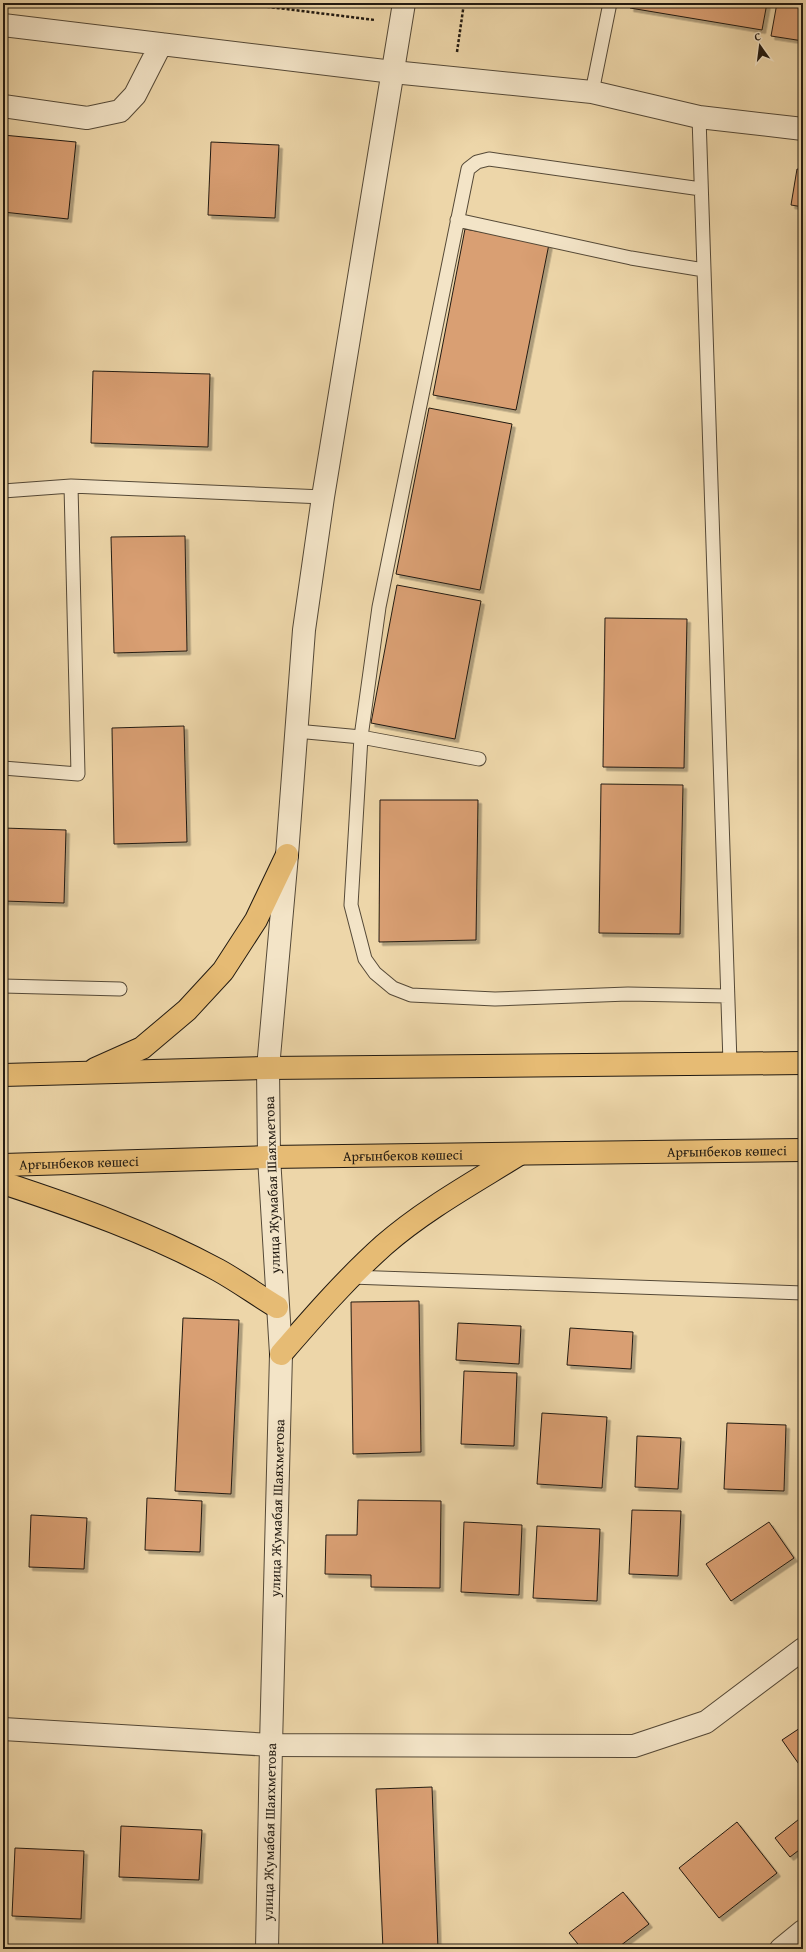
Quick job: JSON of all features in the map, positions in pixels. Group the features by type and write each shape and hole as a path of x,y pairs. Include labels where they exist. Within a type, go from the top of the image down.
{"main road":[{"path":"83,1074 142,1048 187,1010 222,971 256,920 287,855"},
{"path":"3,1075 268,1068 803,1063"},
{"name":"Арғынбеков көшесі","path":"3,1165 268,1157 518,1155 803,1150"},
{"path":"281,1354 351,1277 385,1245 428,1211 518,1155"},
{"path":"3,1183 54,1200 150,1237 218,1270 277,1307"}],"street":[{"name":"улица Жумабая Шаяхметова","path":"267,1949 270,1745 281,1354 268,1157 268,1068 287,855 304,630 323,497 402,13"},
{"path":"3,25 393,72 592,92 699,117 803,129"},
{"path":"3,106 87,118 120,111 135,95 161,44"},
{"path":"3,1729 270,1745 634,1746 706,1722 803,1649"},
{"path":"781,1949 803,1931"}],"lane":[{"path":"592,92 610,3"},
{"path":"699,117 730,1063"},
{"path":"701,189 489,159 477,162 468,170 456,220 381,599 361,737 351,905 365,959 375,973 393,988 410,995 495,999 628,994 727,996"},
{"path":"456,220 631,258 704,270"},
{"path":"3,491 71,486 323,497"},
{"path":"3,768 78,774 71,486"},
{"path":"296,731 361,737 479,759"},
{"path":"3,986 120,989"},
{"path":"351,1277 803,1292"}],"path":[{"path":"237,3 402,13"},
{"path":"453,78 464,3"}],"building":[{"path":"631,3 767,3 762,30 630,8"},
{"path":"777,3 803,3 803,41 771,36"},
{"path":"3,135 76,142 68,219 3,212"},
{"path":"211,142 279,145 275,218 208,215"},
{"path":"797,169 803,170 803,207 791,205"},
{"path":"465,229 549,244 516,410 433,395"},
{"path":"93,371 210,374 208,447 91,443"},
{"path":"429,408 512,424 480,590 396,574"},
{"path":"185,536 187,651 114,653 111,537"},
{"path":"397,585 481,601 455,739 371,723"},
{"path":"605,618 687,619 684,768 603,767"},
{"path":"184,726 187,842 114,844 112,728"},
{"path":"601,784 683,785 680,934 599,933"},
{"path":"380,800 478,800 476,940 379,942"},
{"path":"3,828 66,830 64,903 3,901"},
{"path":"419,1301 421,1452 353,1454 351,1302"},
{"path":"183,1318 239,1320 231,1494 175,1491"},
{"path":"458,1323 521,1326 519,1364 456,1360"},
{"path":"570,1328 633,1332 631,1369 567,1365"},
{"path":"464,1371 517,1373 514,1446 461,1444"},
{"path":"542,1413 607,1417 602,1488 537,1484"},
{"path":"727,1423 786,1425 784,1491 724,1489"},
{"path":"637,1436 681,1438 678,1489 635,1487"},
{"path":"147,1498 202,1501 200,1552 145,1550"},
{"path":"358,1500 441,1501 440,1588 371,1587 371,1575 325,1574 326,1535 357,1535"},
{"path":"632,1510 681,1511 678,1576 629,1574"},
{"path":"31,1515 87,1518 84,1569 29,1567"},
{"path":"464,1522 522,1525 519,1595 461,1592"},
{"path":"769,1522 794,1558 731,1601 706,1564"},
{"path":"537,1526 600,1529 597,1601 533,1598"},
{"path":"803,1726 803,1770 782,1740"},
{"path":"432,1787 438,1949 383,1949 376,1789"},
{"path":"803,1816 803,1847 790,1857 775,1838"},
{"path":"737,1822 777,1873 719,1918 679,1868"},
{"path":"121,1826 202,1830 199,1880 119,1877"},
{"path":"15,1848 84,1851 81,1919 12,1916"},
{"path":"623,1892 649,1924 616,1949 582,1949 569,1933"}]}
